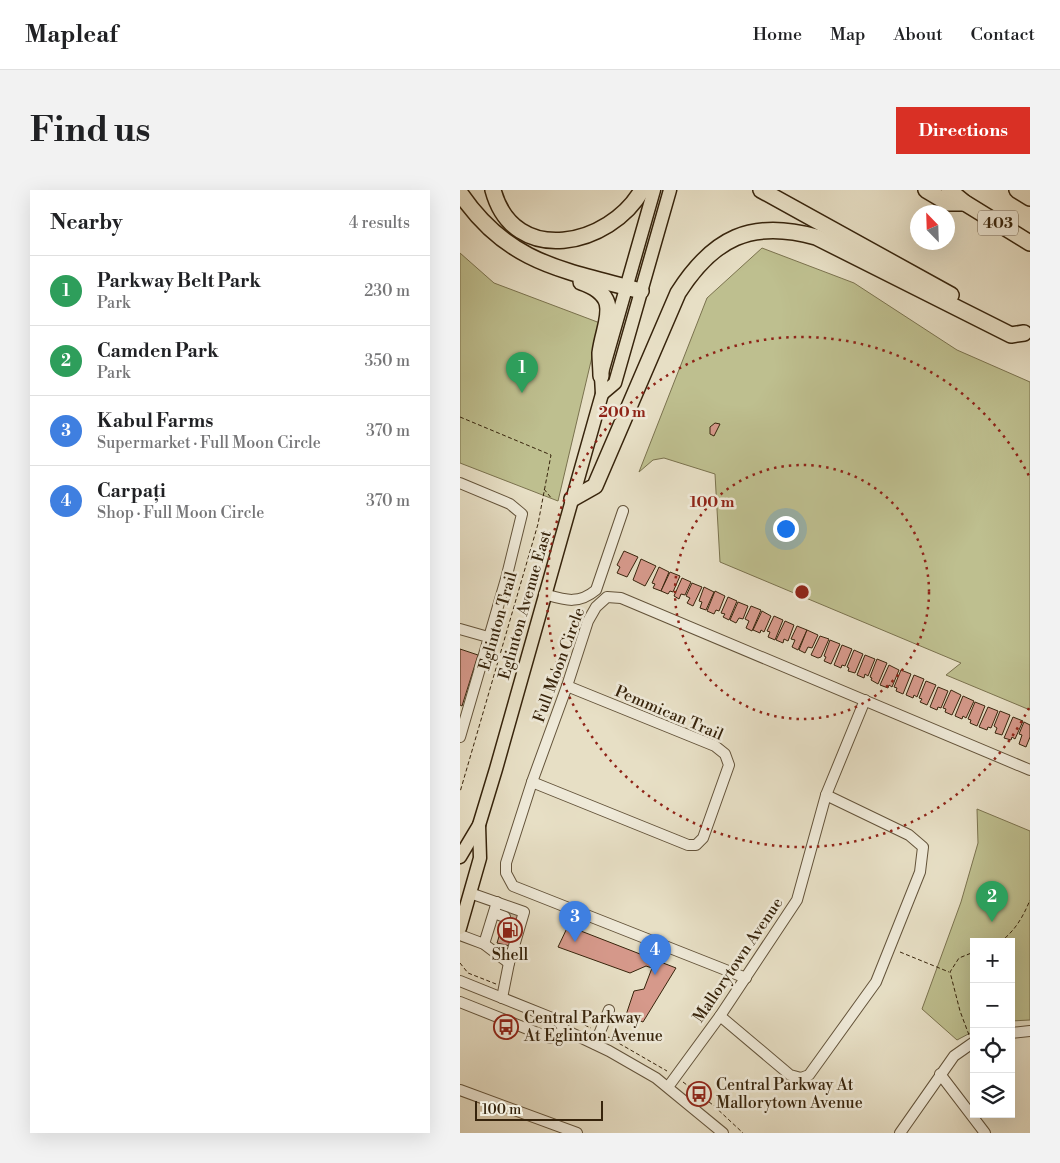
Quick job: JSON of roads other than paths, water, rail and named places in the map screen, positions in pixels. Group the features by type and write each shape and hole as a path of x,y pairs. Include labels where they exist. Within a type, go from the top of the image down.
{"highway":[{"path":"493,190 503,214 517,227 537,238 561,242 584,237 608,226 630,207 642,190"},
{"path":"761,190 1027,335"},
{"name":"403","path":"926,190 948,202 966,203"},
{"name":"403","path":"949,190 966,203 1030,243"},
{"name":"403","path":"1017,190 1030,198"},
{"path":"460,193 476,216 502,241 544,263 634,289"},
{"path":"572,499 595,486 678,293 705,257 732,239 772,229 794,231 816,237 1011,335 1027,335"},
{"path":"544,263 549,272 591,286 606,301 609,315 600,353 601,376"}],"main road":[{"name":"Eglinton Avenue East","path":"602,394 615,383 654,190"},
{"name":"Eglinton Avenue East","path":"460,857 479,825 602,394 601,376 670,190"},
{"name":"Eglinton Avenue East","path":"460,928 480,858 479,825"}],"street":[{"path":"460,483 510,504 522,514 506,579 460,737"},
{"path":"544,594 563,600 577,600 586,599 596,590 623,511"},
{"name":"Full Moon Circle","path":"746,978 513,886 506,873 506,862 532,782 567,686 588,621 596,607 607,597 621,598 1030,770"},
{"path":"460,629 488,637"},
{"name":"Pemmican Trail","path":"532,782 688,845 696,845 703,838 729,766 725,754 715,746 567,686"},
{"name":"Mallorytown Avenue","path":"668,1087 720,1016 797,900 826,795 865,700"},
{"path":"720,1016 790,1075 801,1078 809,1075 876,982 920,872 923,847 909,835 826,795"},
{"path":"470,893 524,912 519,920 502,998"},
{"path":"484,944 497,902"},
{"path":"494,913 505,917"},
{"path":"489,929 501,932"},
{"path":"460,935 484,944 509,963"},
{"path":"460,980 557,1020 564,1030 595,1044 668,1087 723,1133"},
{"path":"460,1002 550,1038 564,1030"},
{"path":"595,1044 609,1010"},
{"path":"1015,1033 1030,1031"},
{"path":"900,1133 954,1056 970,1044"},
{"path":"940,1074 985,1133"},
{"path":"460,1090 577,1133"}],"tunnel":[{"path":"505,917 517,920"},
{"path":"502,928 514,931"},
{"path":"500,936 512,939"}],"place":[{"name":"Parkway Belt Park","path":"522,393"},
{"name":"Camden Park","path":"992,922"},
{"name":"Shell","path":"510,930"},
{"name":"Kabul Farms","path":"575,942"},
{"name":"Carpați","path":"655,975"},
{"name":"Central Parkway At Eglinton Avenue","path":"506,1027"},
{"name":"Central Parkway At Mallorytown Avenue","path":"699,1094"}]}
